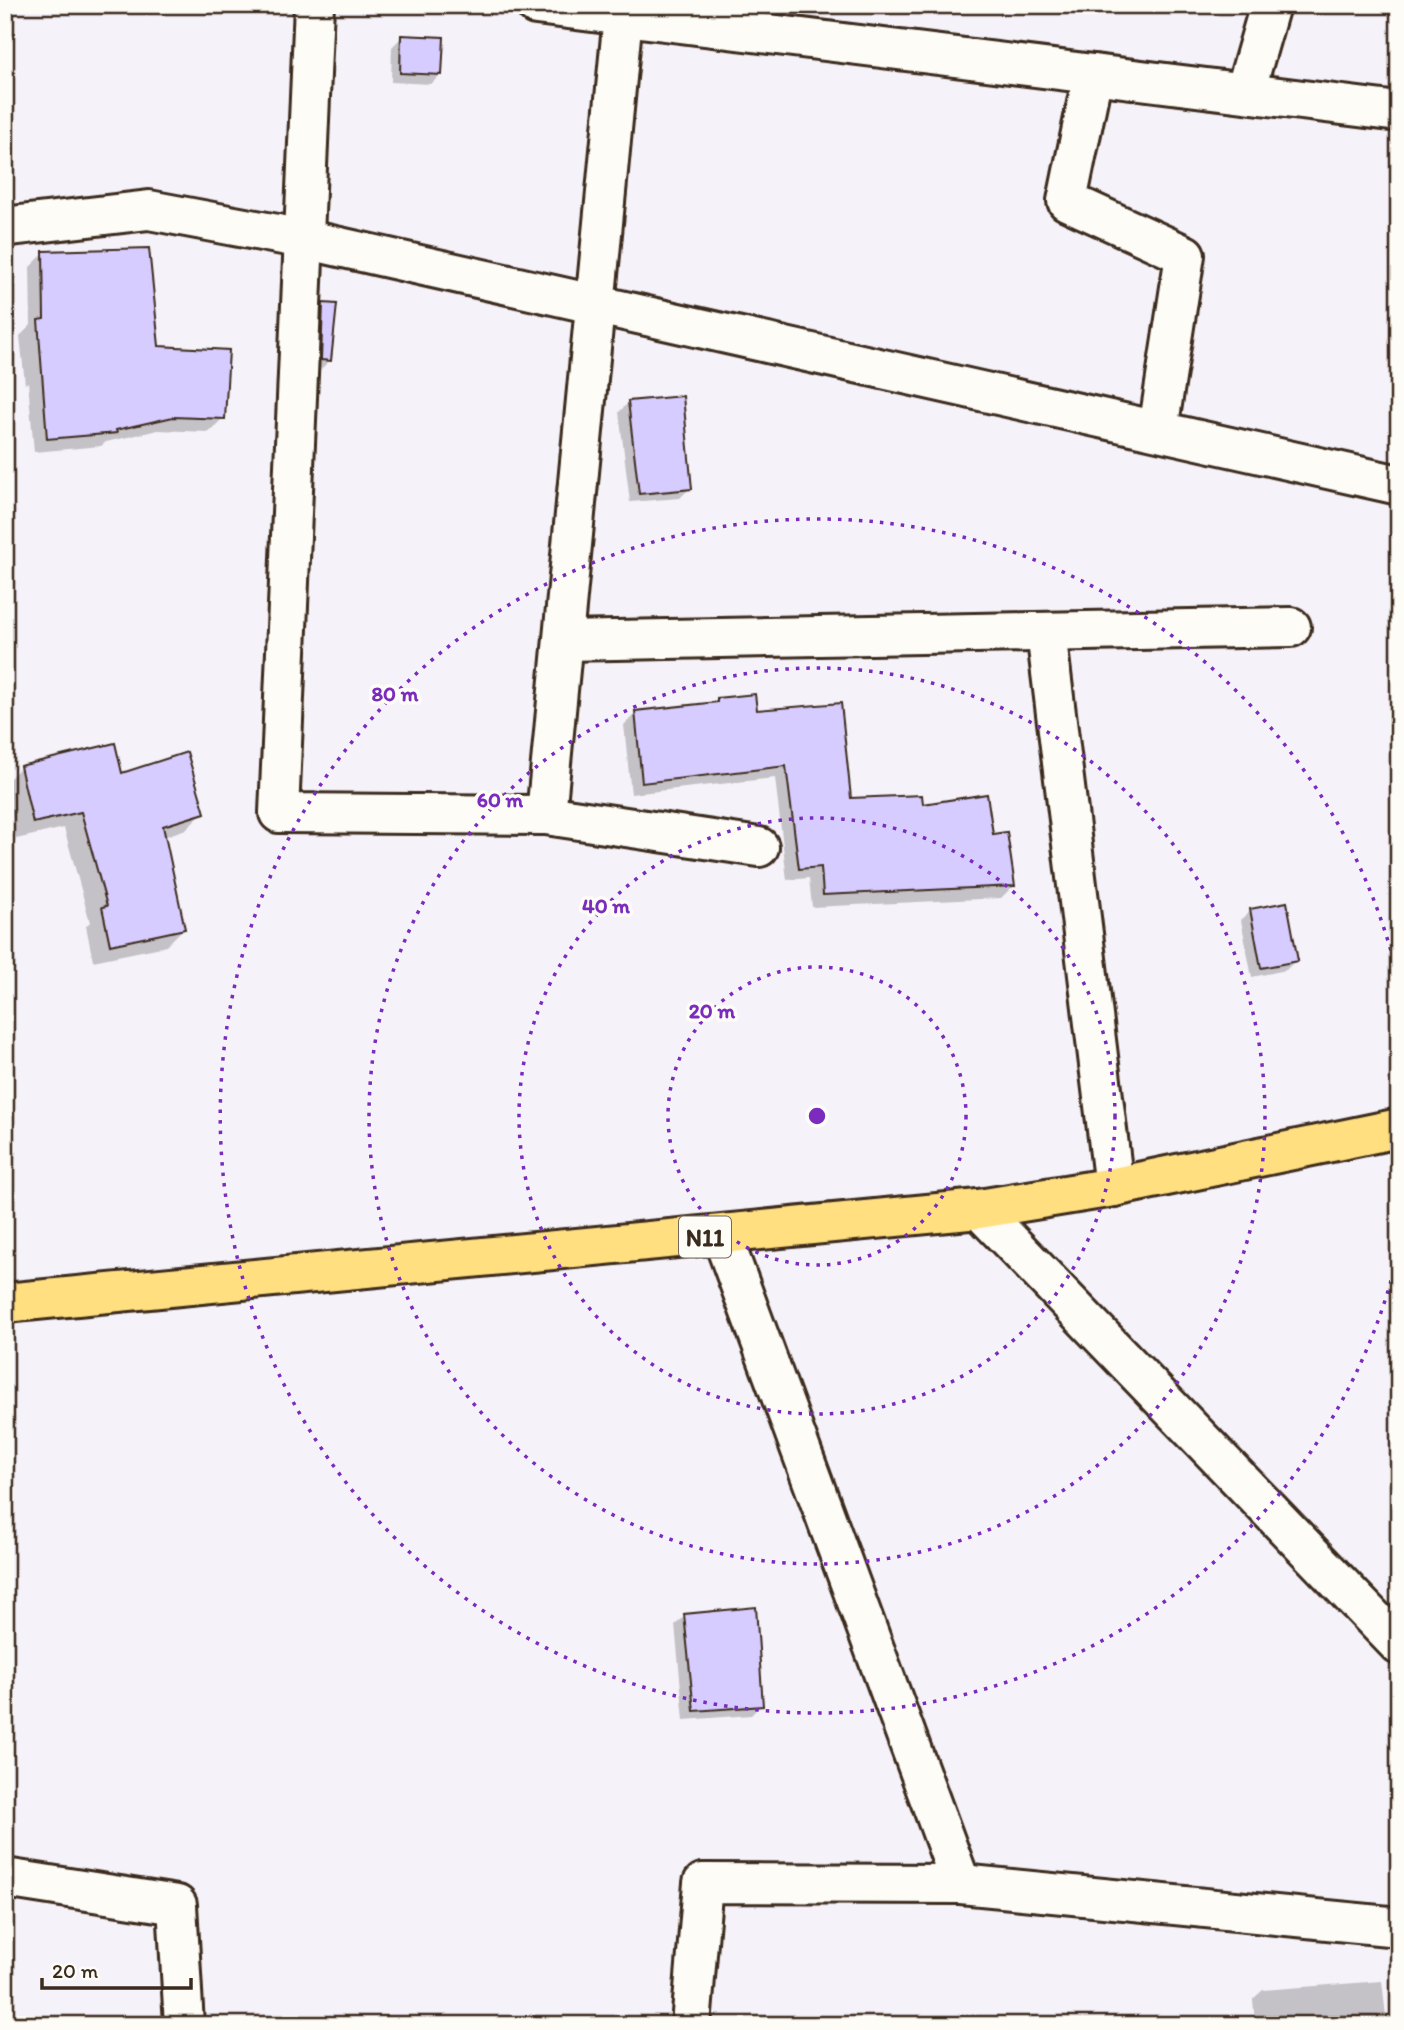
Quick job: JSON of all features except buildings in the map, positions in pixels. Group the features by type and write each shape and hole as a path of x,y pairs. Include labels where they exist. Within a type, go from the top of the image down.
{"main road":[{"name":"N11","path":"5,1303 722,1236 979,1209 1114,1187 1399,1128"}],"street":[{"path":"314,5 279,813 546,815 759,847"},
{"path":"536,5 623,11 1093,74 1399,111"},
{"path":"1245,92 1270,5"},
{"path":"546,815 623,11"},
{"path":"1093,74 1067,201 1185,256 1158,430"},
{"path":"5,229 11,226 149,210 304,239 1399,485"},
{"path":"564,641 1291,627"},
{"path":"1046,632 1114,1187"},
{"path":"979,1209 1399,1645"},
{"path":"722,1236 961,1884"},
{"path":"5,1878 177,1905 184,2025"},
{"path":"691,2025 703,1883 961,1884 1399,1927"}]}
